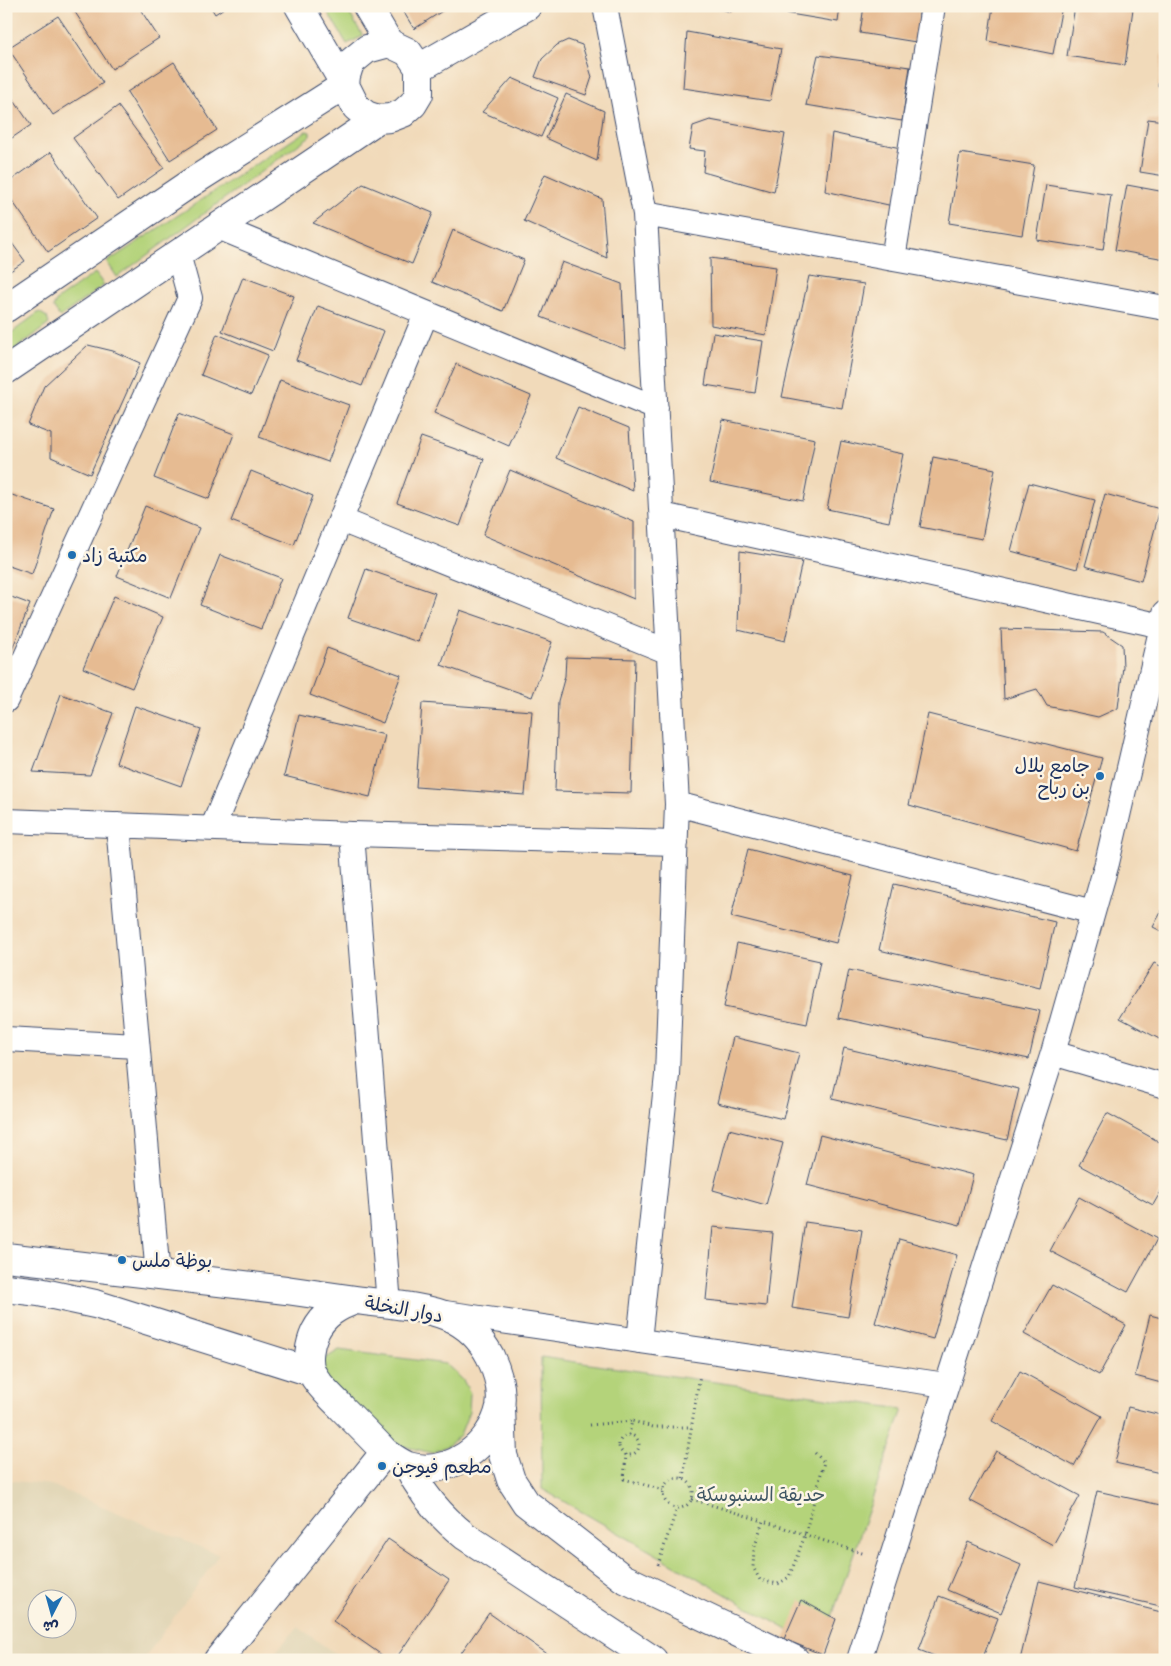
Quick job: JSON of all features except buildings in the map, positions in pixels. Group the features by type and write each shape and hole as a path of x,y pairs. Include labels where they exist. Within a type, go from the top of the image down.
{"street":[{"path":"299,6 356,107 366,115 378,119 390,118 403,113 413,104 419,94 419,68 408,52 390,44 367,6"},
{"path":"419,68 526,6"},
{"path":"605,6 645,214 677,804 667,1075 639,1341"},
{"path":"893,259 933,6"},
{"path":"345,85 350,63 367,49 390,44"},
{"path":"6,308 189,184 345,85"},
{"path":"6,370 378,119"},
{"path":"645,214 1165,308"},
{"path":"218,227 656,408"},
{"path":"6,700 190,298 178,254"},
{"path":"212,829 426,314"},
{"path":"662,514 1164,620 1107,863 1052,1053 859,1660"},
{"path":"340,520 669,652"},
{"path":"677,804 1093,912"},
{"path":"6,821 352,834 676,843"},
{"path":"118,825 158,1276"},
{"path":"352,834 389,1305"},
{"path":"6,1039 137,1046"},
{"path":"1052,1053 1165,1086"},
{"path":"6,1257 356,1300"},
{"path":"6,1288 40,1292 95,1304 312,1372 324,1390 397,1459 426,1498 451,1525 652,1660"},
{"name":"دوار النخلة","path":"312,1372 309,1356 311,1340 318,1326 328,1314 342,1305 356,1300 436,1312 465,1326 477,1336 495,1366 500,1385 500,1405 497,1418 490,1431 472,1452 455,1461 423,1468 397,1459"},
{"path":"436,1312 946,1385"},
{"path":"500,1405 503,1455 511,1480 526,1503 623,1578 795,1660"},
{"path":"218,1660 397,1459"}],"path":[{"path":"683,1478 705,1350"},
{"path":"590,1425 632,1421 653,1427 692,1427"},
{"path":"629,1435 632,1421"},
{"path":"629,1435 635,1436 640,1444 635,1453 626,1454 621,1450 620,1443 623,1438 629,1435"},
{"path":"763,1521 754,1548 753,1567 760,1580 778,1584 789,1577 805,1535 824,1462 815,1453"},
{"path":"626,1454 624,1479 663,1490"},
{"path":"683,1478 693,1489 692,1499 686,1506 677,1508 664,1500 663,1490 665,1485 672,1479 683,1478"},
{"path":"692,1499 890,1562"},
{"path":"652,1592 657,1569 677,1508"}],"shaded area":[{"path":"6,1480 51,1485 219,1555 143,1660 6,1660"},
{"path":"298,1627 344,1660 268,1660"}],"green space":[{"path":"324,6 345,6 363,36 347,44"},
{"path":"306,131 310,132 310,136 117,277 107,262"},
{"path":"95,273 104,285 60,317 53,307 57,300"},
{"path":"39,312 47,317 49,324 10,353 6,348 6,337"},
{"path":"339,1350 446,1364 463,1380 470,1393 469,1412 460,1435 449,1445 432,1453 394,1444 318,1373 323,1360"},
{"name":"حديقة السنبوسكة","path":"541,1357 903,1409 821,1649 542,1489"}],"place":[{"name":"مكتبة زاد","path":"72,555"},
{"name":"جامع بلال بن رباح","path":"1100,776"},
{"name":"بوظة ملس","path":"122,1260"},
{"name":"مطعم فيوجن","path":"382,1466"}]}
